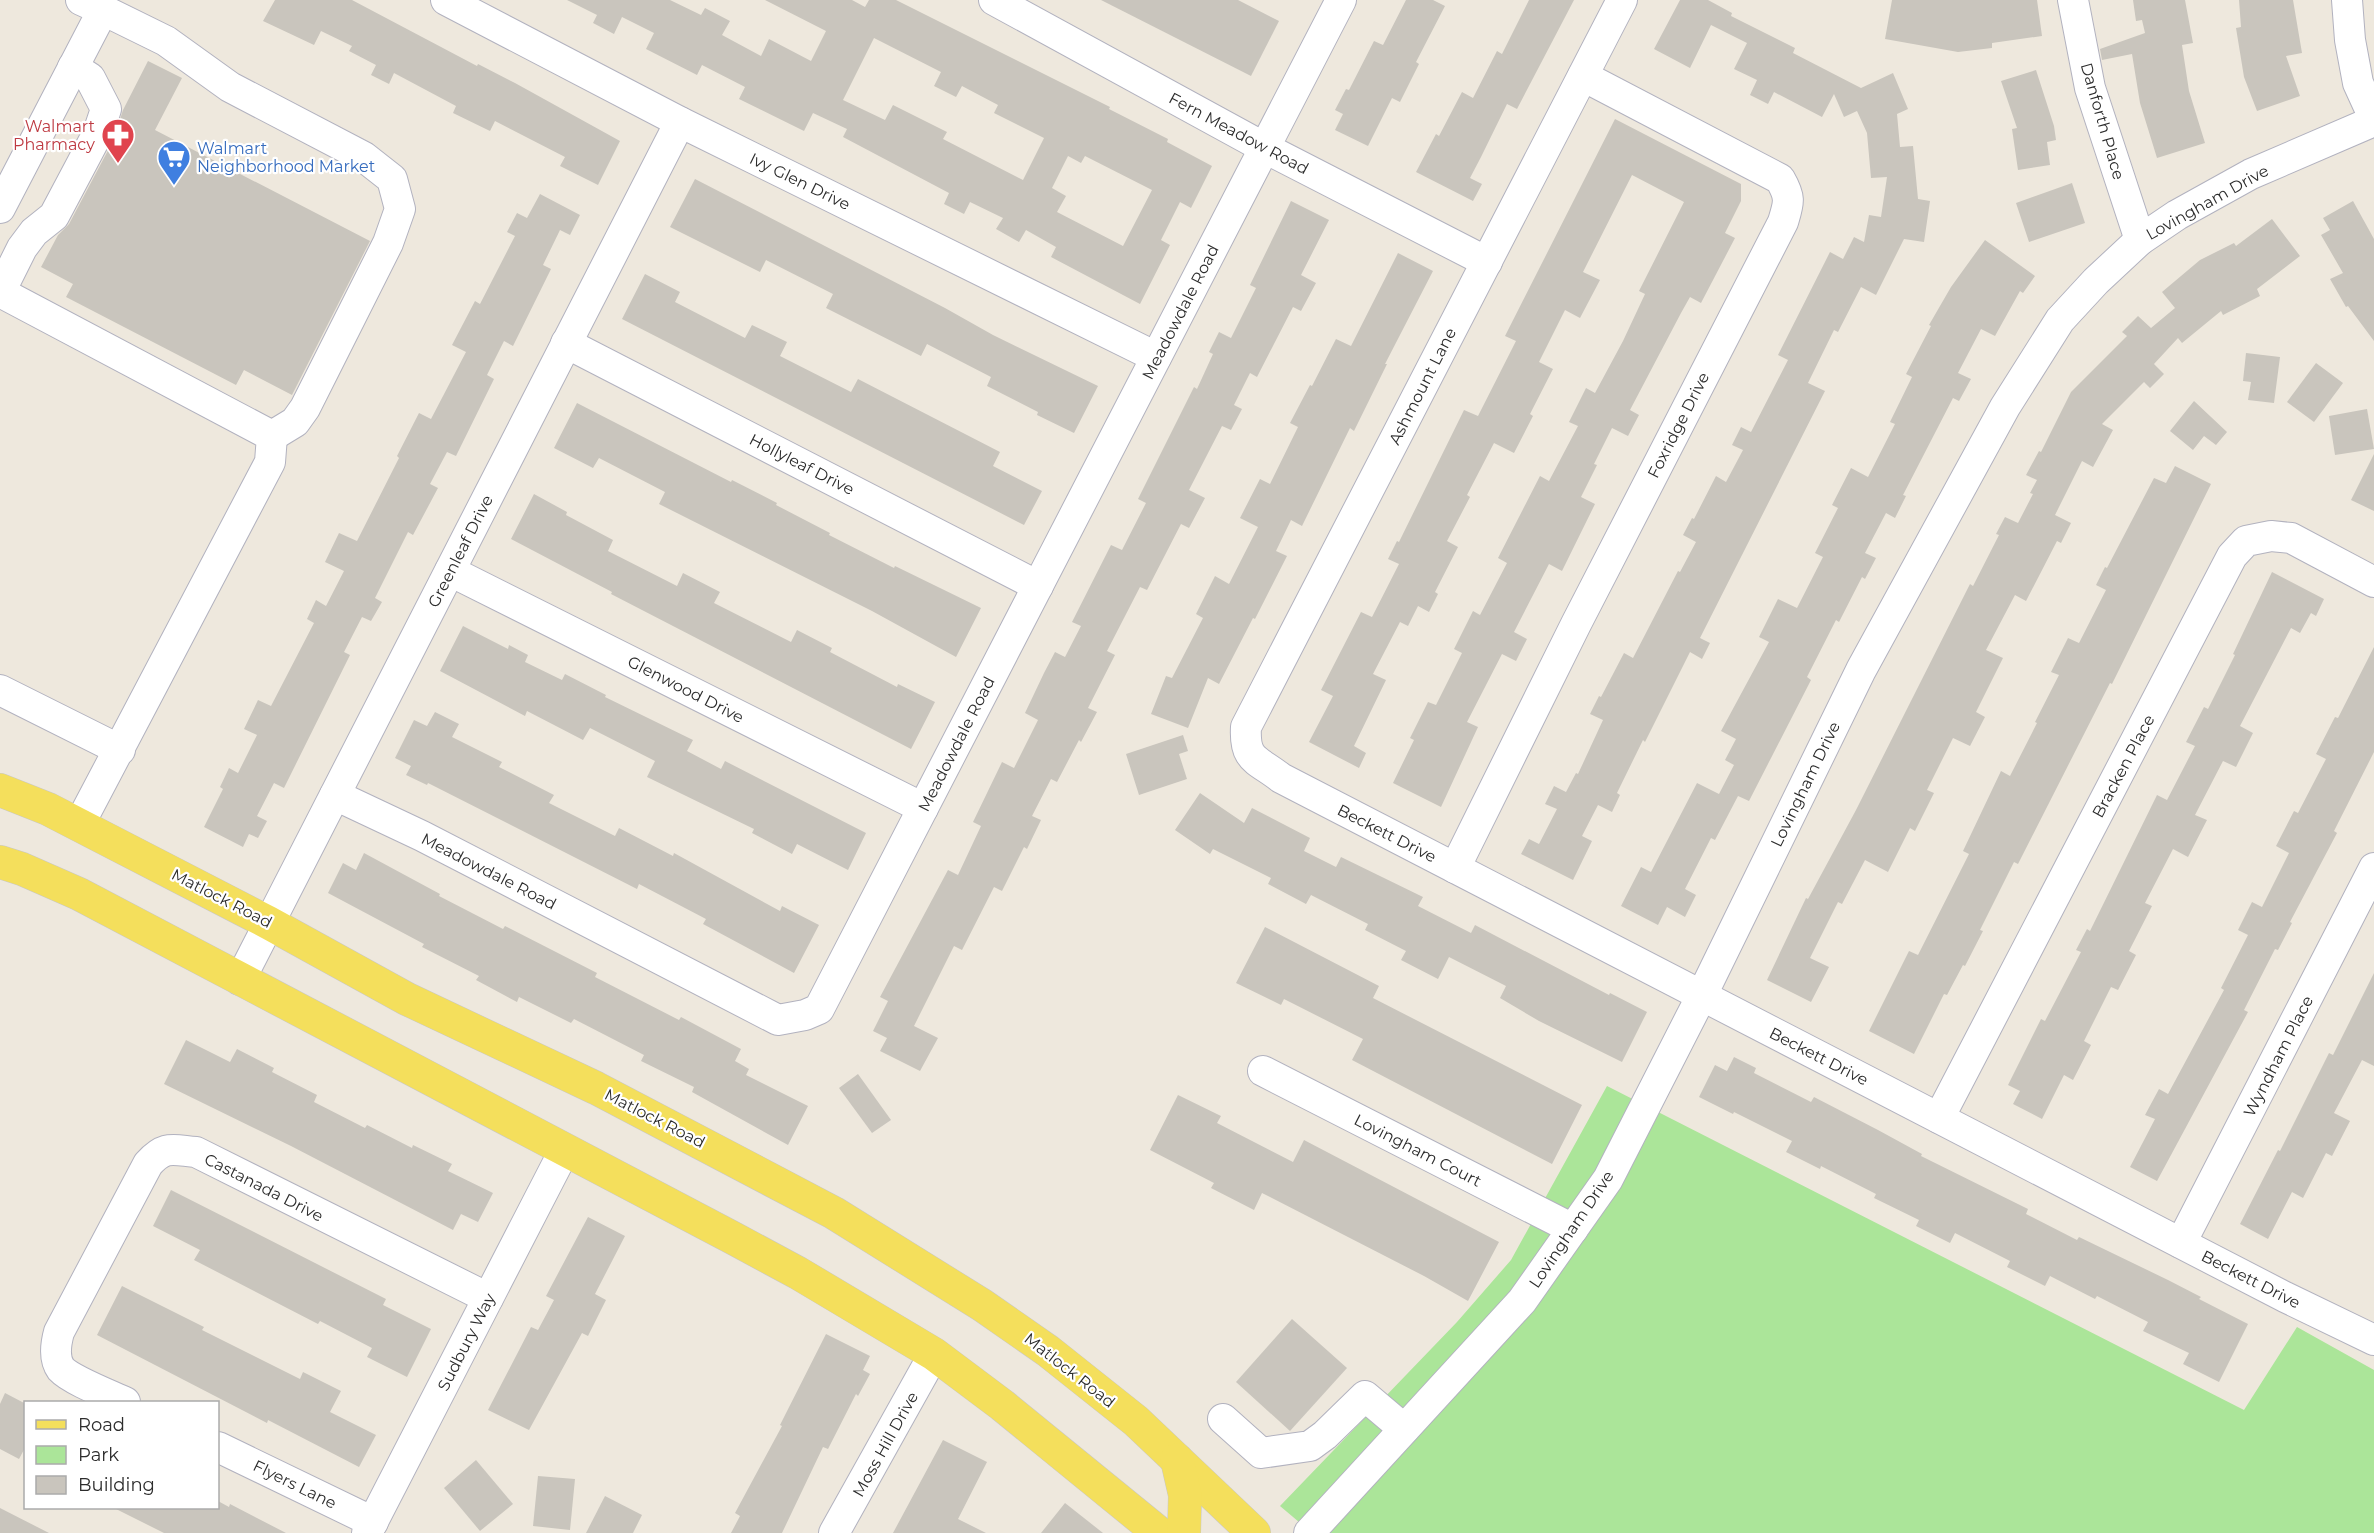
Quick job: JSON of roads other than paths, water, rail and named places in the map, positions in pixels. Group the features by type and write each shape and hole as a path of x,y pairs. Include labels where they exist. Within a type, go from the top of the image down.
{"main road":[{"name":"Matlock Road","path":"0,790 48,809 269,923 407,999 596,1088 834,1213 982,1305 1048,1351 1136,1421 1254,1533"},
{"path":"0,862 79,894 798,1273 934,1354 1002,1405 1159,1533"},
{"path":"1177,1460 1185,1496 1184,1533"}],"street":[{"name":"Ivy Glen Drive","path":"446,0 680,122 1156,357"},
{"name":"Fern Meadow Road","path":"994,0 1265,148 1486,262"},
{"name":"Meadowdale Road","path":"335,795 422,836 778,1020 806,1015 819,1009 1341,0"},
{"name":"Ashmount Lane","path":"1267,767 1251,757 1245,745 1246,727 1622,0"},
{"name":"Danforth Place","path":"2073,0 2090,88 2140,240"},
{"path":"2347,0 2350,40 2358,83 2374,119"},
{"path":"0,208 73,67 92,5 166,41 230,87 364,157 392,179 399,209 388,243 305,408 295,422 272,436"},
{"path":"73,67 90,78 106,109 99,133 54,216 34,232 22,248 0,292 272,436"},
{"name":"Foxridge Drive","path":"1455,868 1581,613 1783,222 1789,203 1788,192 1780,179 1583,76"},
{"name":"Lovingham Drive","path":"1309,1533 1522,1300 1608,1179 1702,995 1861,670 2006,407 2060,320 2096,281 2140,240 2177,215 2251,174 2374,119"},
{"name":"Greenleaf Drive","path":"240,980 680,122"},
{"name":"Hollyleaf Drive","path":"566,343 1038,586"},
{"path":"79,825 270,462 272,436"},
{"name":"Bracken Place","path":"1939,1118 2232,556 2246,542 2271,536 2290,538 2374,582"},
{"name":"Glenwood Drive","path":"450,571 923,808"},
{"path":"0,690 120,750"},
{"name":"Beckett Drive","path":"1267,767 1281,778 2181,1244 2374,1340"},
{"name":"Wyndham Place","path":"2181,1244 2374,868"},
{"name":"Lovingham Court","path":"1263,1071 1573,1229"},
{"name":"Castanada Drive","path":"123,1401 79,1380 61,1368 54,1347 59,1332 148,1164 158,1153 167,1149 196,1152 488,1298"},
{"name":"Sudbury Way","path":"370,1527 564,1151"},
{"name":"Moss Hill Drive","path":"834,1533 934,1354"},
{"path":"1223,1419 1262,1453 1310,1446 1325,1435 1365,1396 1404,1429"},
{"name":"Flyers Lane","path":"219,1448 370,1527"}],"place":[{"name":"Walmart Pharmacy","path":"118,164"},
{"name":"Walmart Neighborhood Market","path":"174,186"}]}
